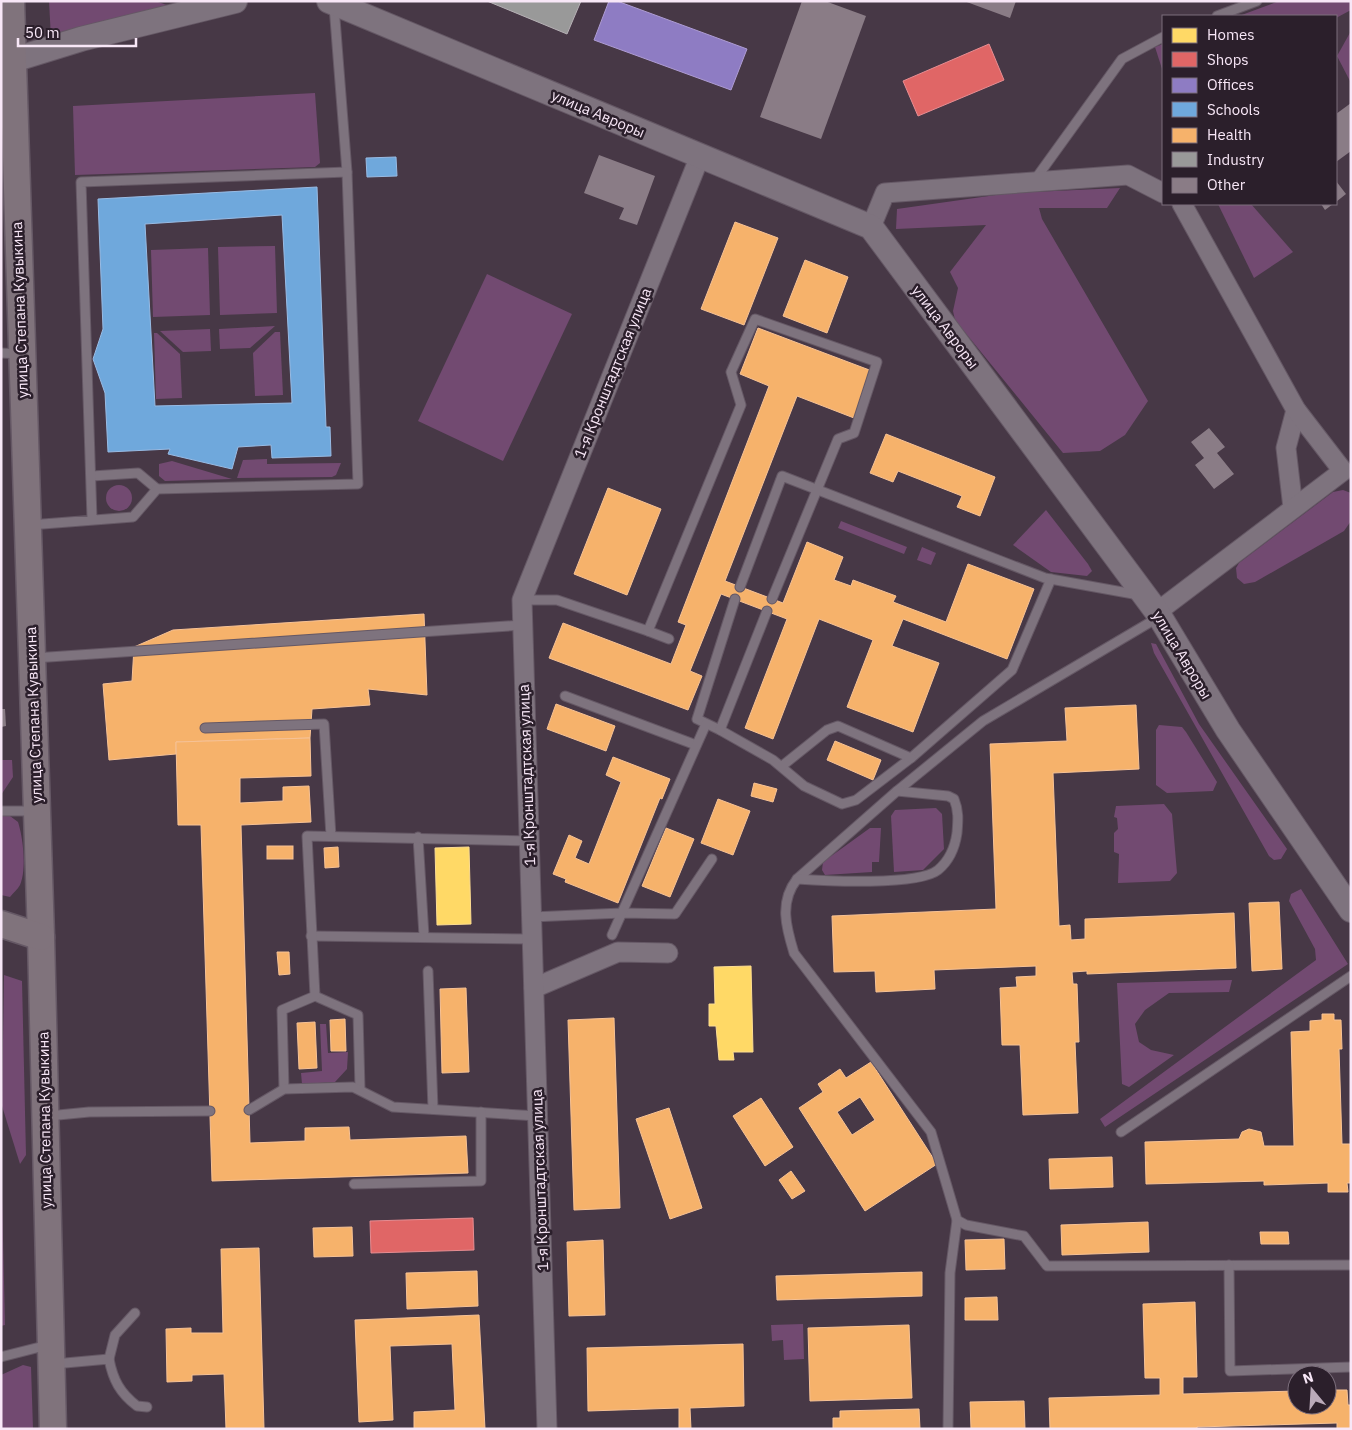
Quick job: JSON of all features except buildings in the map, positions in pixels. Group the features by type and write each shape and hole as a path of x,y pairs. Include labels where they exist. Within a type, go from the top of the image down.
{"main road":[{"name":"улица Степана Кувыкина","path":"11,1 13,60 8,86 11,354 28,526 41,937 53,1429"},
{"path":"1,924 41,937"}],"street":[{"path":"13,60 81,39 235,1"},
{"name":"улица Авроры","path":"331,2 361,8 700,156 871,227 1153,608 1228,730 1351,910"},
{"name":"1-я Кронштадтская улица","path":"547,1429 522,600 700,156"},
{"path":"871,227 885,193 1128,175 1162,192"},
{"path":"1153,608 1347,468 1296,410 1183,205"},
{"path":"1293,508 1286,448 1296,410"},
{"path":"534,988 618,952 668,953"}],"lane":[{"path":"1220,15 1257,1"},
{"path":"92,476 138,474 157,489 358,484 346,172 331,2"},
{"path":"1034,181 1122,59 1162,38"},
{"path":"92,519 92,476 80,182 346,172"},
{"path":"648,631 741,404 731,372 755,319 877,362 854,433 838,439 772,599"},
{"path":"740,587 782,476 1052,579 1153,608"},
{"path":"28,526 92,519 133,517 157,489"},
{"path":"735,599 696,719 720,730 782,766 804,786 842,804 856,800 911,758 1012,670 1052,579"},
{"path":"522,600 557,600 669,639"},
{"path":"948,1429 950,1273 957,1220 931,1132 794,952 787,929 785,907 789,890 797,879 897,791 984,721 1153,608"},
{"path":"720,730 767,612"},
{"path":"32,658 523,624"},
{"path":"565,696 696,745"},
{"path":"205,728 324,724 331,836"},
{"path":"612,935 706,724"},
{"path":"782,766 827,730 838,726 911,758"},
{"path":"797,879 864,883 926,875 938,870 955,848 958,814 954,799 948,796 897,791"},
{"path":"1,811 37,811"},
{"path":"315,996 307,836 529,840"},
{"path":"418,837 424,936"},
{"path":"532,917 622,913 675,914 712,859"},
{"path":"311,936 424,936 532,939"},
{"path":"428,971 433,1109"},
{"path":"1121,1132 1351,976"},
{"path":"284,1089 282,1010 315,996 358,1015 360,1089"},
{"path":"249,1110 284,1089 353,1087 392,1107 538,1116"},
{"path":"44,1117 89,1112 210,1111"},
{"path":"354,1184 481,1181 481,1112"},
{"path":"957,1220 966,1225 1024,1236 1046,1266 1351,1265"},
{"path":"1229,1265 1230,1371 1351,1367"},
{"path":"135,1313 115,1335 109,1359 114,1379 122,1393 137,1406 147,1407"},
{"path":"1,1357 51,1354 109,1359"}],"shaded area":[{"path":"49,1 155,1 176,8 51,38"},
{"path":"1279,1 1351,1 1351,10 1337,17 1337,15 1242,15"},
{"path":"1351,31 1351,83 1337,56"},
{"path":"1162,44 1162,69 1155,47"},
{"path":"315,93 320,163 315,167 75,175 73,106"},
{"path":"1120,188 1107,208 1039,208 1042,219 1148,401 1125,435 1100,451 1063,453 955,320 953,311 958,288 950,272 986,225 896,229 897,209 1010,193"},
{"path":"1218,205 1252,205 1293,252 1254,278"},
{"path":"275,246 277,313 220,315 218,247"},
{"path":"208,248 210,315 153,317 151,250"},
{"path":"487,274 572,314 503,461 418,421"},
{"path":"275,326 250,348 220,349 219,329"},
{"path":"210,329 211,351 183,352 160,331"},
{"path":"275,332 280,332 283,395 255,396 253,353"},
{"path":"154,333 157,333 180,354 182,398 156,399"},
{"path":"267,459 267,464 341,463 336,475 332,477 237,478 243,460"},
{"path":"172,461 232,479 165,481 159,476 159,464"},
{"path":"119,485 129,488 132,498 129,508 119,511 109,508 106,498 109,488"},
{"path":"1343,490 1351,493 1351,521 1344,531 1255,582 1244,584 1237,578 1236,568 1239,563 1333,492"},
{"path":"1046,510 1088,564 1092,571 1087,576 1051,572 1013,545"},
{"path":"841,521 907,547 904,554 838,528"},
{"path":"922,547 936,553 931,565 917,560"},
{"path":"1151,643 1156,644 1199,724 1287,849 1281,859 1274,860 1269,856 1154,653"},
{"path":"1159,725 1182,727 1217,782 1213,791 1167,793 1156,785 1156,730"},
{"path":"1,760 12,760 13,777 1,795"},
{"path":"1164,804 1172,814 1177,873 1170,881 1118,883 1119,854 1114,852 1114,833 1118,829 1117,818 1114,817 1116,806"},
{"path":"936,808 942,814 944,849 923,870 894,872 891,816 895,810"},
{"path":"1,816 10,816 18,822 23,845 22,879 10,897 1,895"},
{"path":"870,828 881,828 879,862 872,862 872,872 825,875 822,870 823,862"},
{"path":"1301,889 1348,964 1105,1127 1100,1119 1316,960 1315,949 1289,901 1291,894"},
{"path":"4,975 22,981 26,1155 20,1164 2,1106"},
{"path":"1232,980 1229,992 1169,993 1145,1010 1135,1024 1139,1042 1151,1050 1174,1055 1129,1087 1122,1084 1117,983"},
{"path":"320,1024 326,1024 328,1053 348,1052 347,1069 335,1082 302,1084 301,1073 322,1071"},
{"path":"1,1152 5,1325 1,1326"},
{"path":"803,1324 804,1359 784,1360 783,1340 772,1341 771,1325"},
{"path":"23,1365 31,1367 33,1429 1,1429 1,1375"}]}
